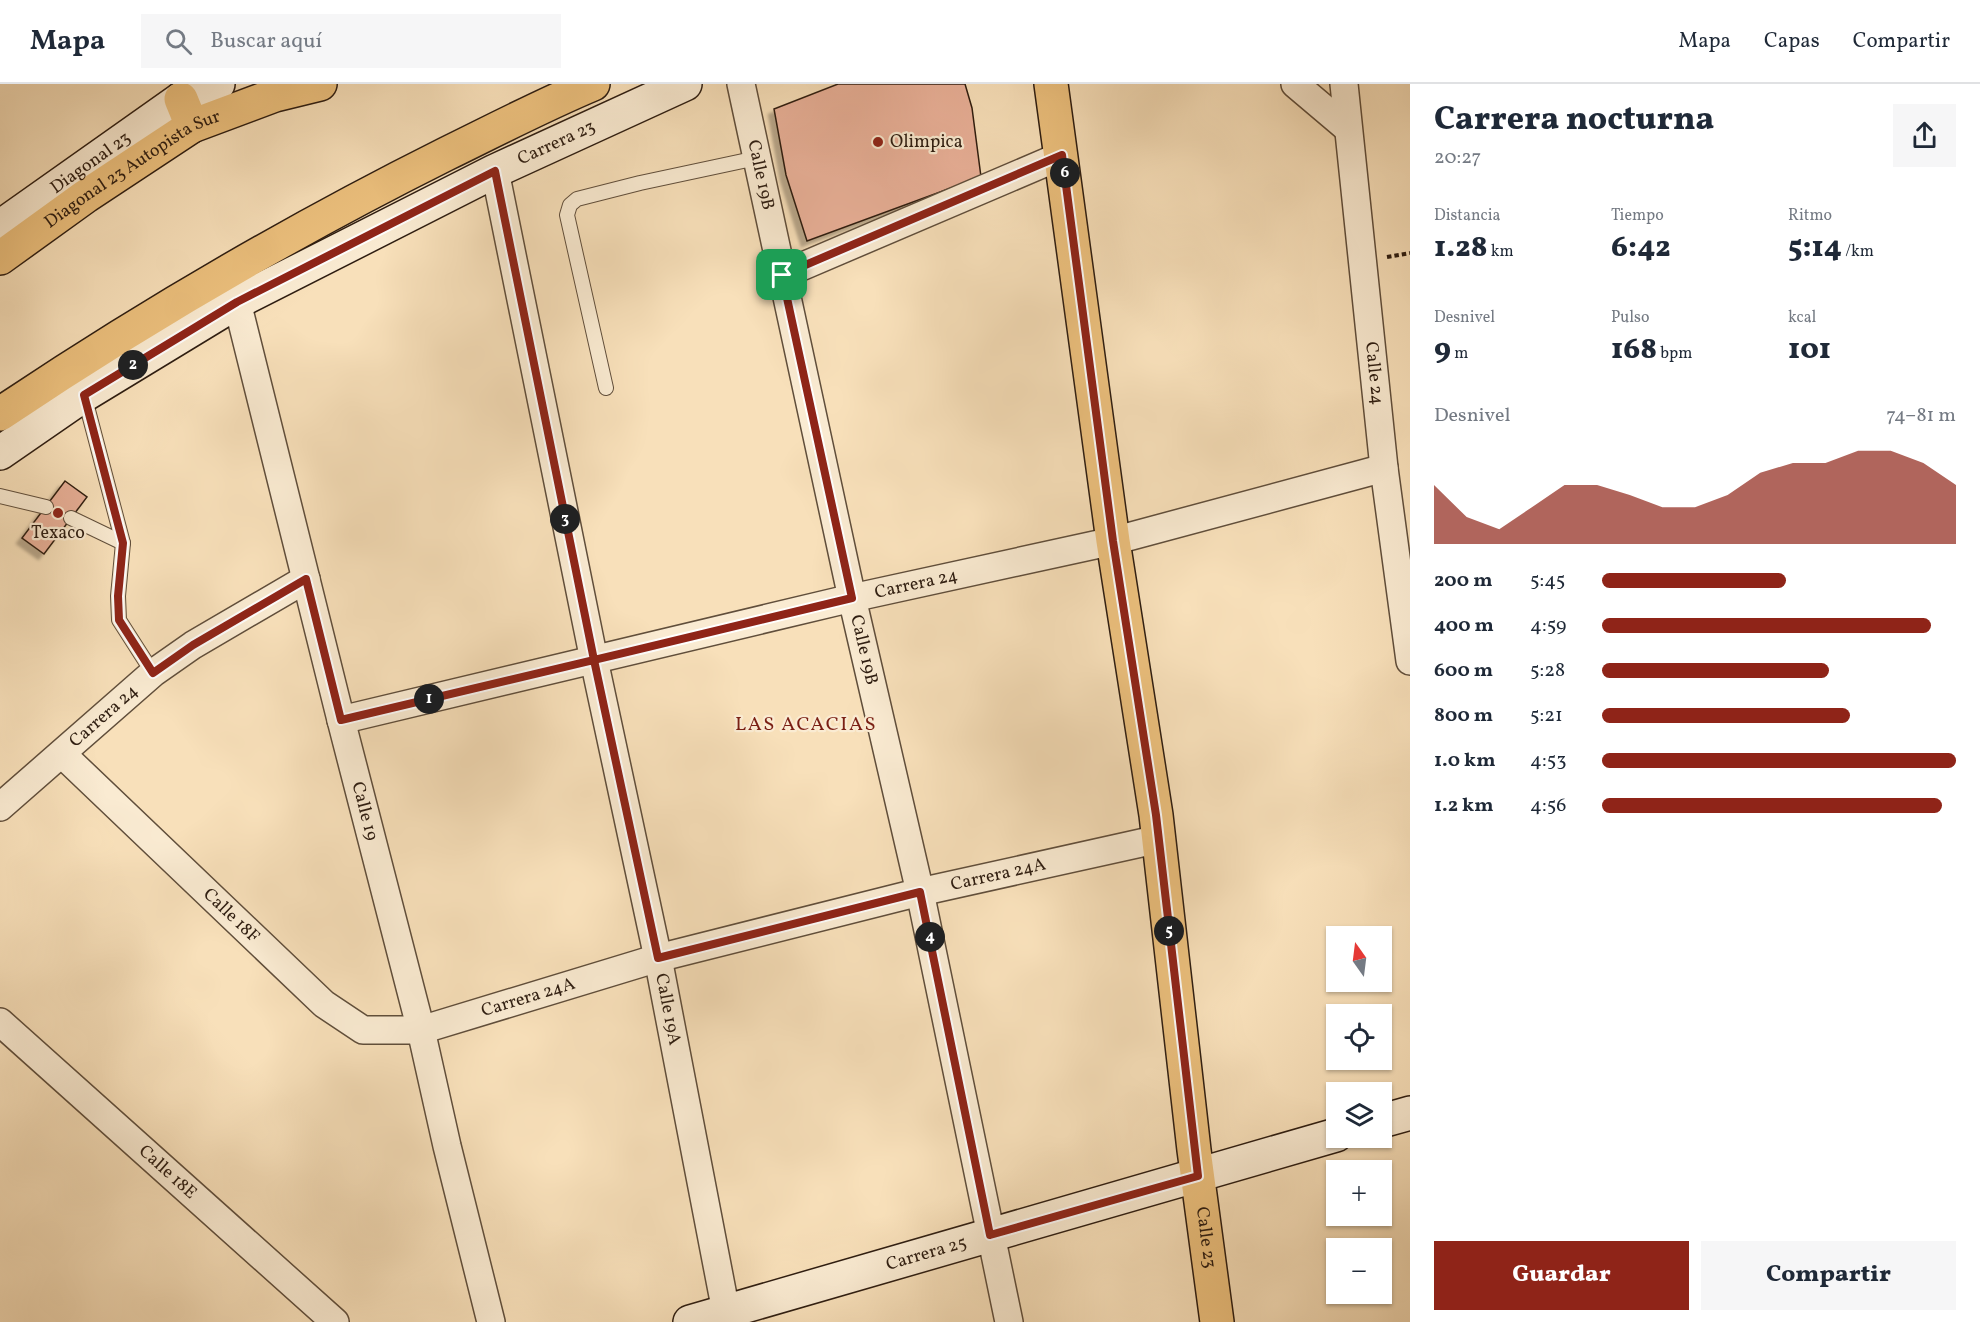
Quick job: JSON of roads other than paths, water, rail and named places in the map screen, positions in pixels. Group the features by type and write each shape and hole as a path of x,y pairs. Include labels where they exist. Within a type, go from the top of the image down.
{"main road":[{"name":"Diagonal 23 Autopista Sur","path":"0,258 86,196 184,103 275,95 320,84"},
{"path":"0,414 96,351 227,271 385,184 555,100 593,84"},
{"name":"Calle 23","path":"1052,84 1113,541 1159,839 1217,1322"}],"street":[{"path":"184,103 218,84"},
{"name":"Carrera 23","path":"237,302 495,171 685,84"},
{"name":"Calle 19B","path":"741,84 852,598 920,892 1009,1322"},
{"path":"1295,84 1347,128"},
{"name":"Calle 24","path":"1344,84 1384,468 1410,661"},
{"name":"Diagonal 23","path":"0,227 184,103"},
{"path":"782,275 1062,155"},
{"name":"Calle 19A","path":"495,171 594,660 658,958 727,1317"},
{"path":"0,453 84,395 237,302"},
{"name":"Calle 19","path":"237,302 421,1030 491,1322"},
{"name":"Carrera 24","path":"341,720 852,598 1113,541 1384,468"},
{"name":"Carrera 24","path":"0,807 153,673 193,645 306,579"},
{"name":"Calle 18F","path":"62,754 324,1004 363,1030 421,1030"},
{"name":"Carrera 24A","path":"421,1030 658,958 920,892 1159,839"},
{"name":"Calle 18E","path":"0,1022 335,1322"},
{"path":"1392,1118 1410,1113"},
{"name":"Carrera 25","path":"690,1322 727,1317 990,1235 1326,1138"}],"lane":[{"path":"606,388 567,215 570,205 577,199 640,183 757,158"},
{"path":"84,395 123,543 118,596 119,620 153,673"},
{"path":"0,496 46,507"},
{"path":"71,518 123,543"}],"place":[{"name":"Olimpica","path":"878,142"},
{"name":"Texaco","path":"58,513"}],"district":[{"name":"LAS ACACIAS","path":"806,725"}]}
